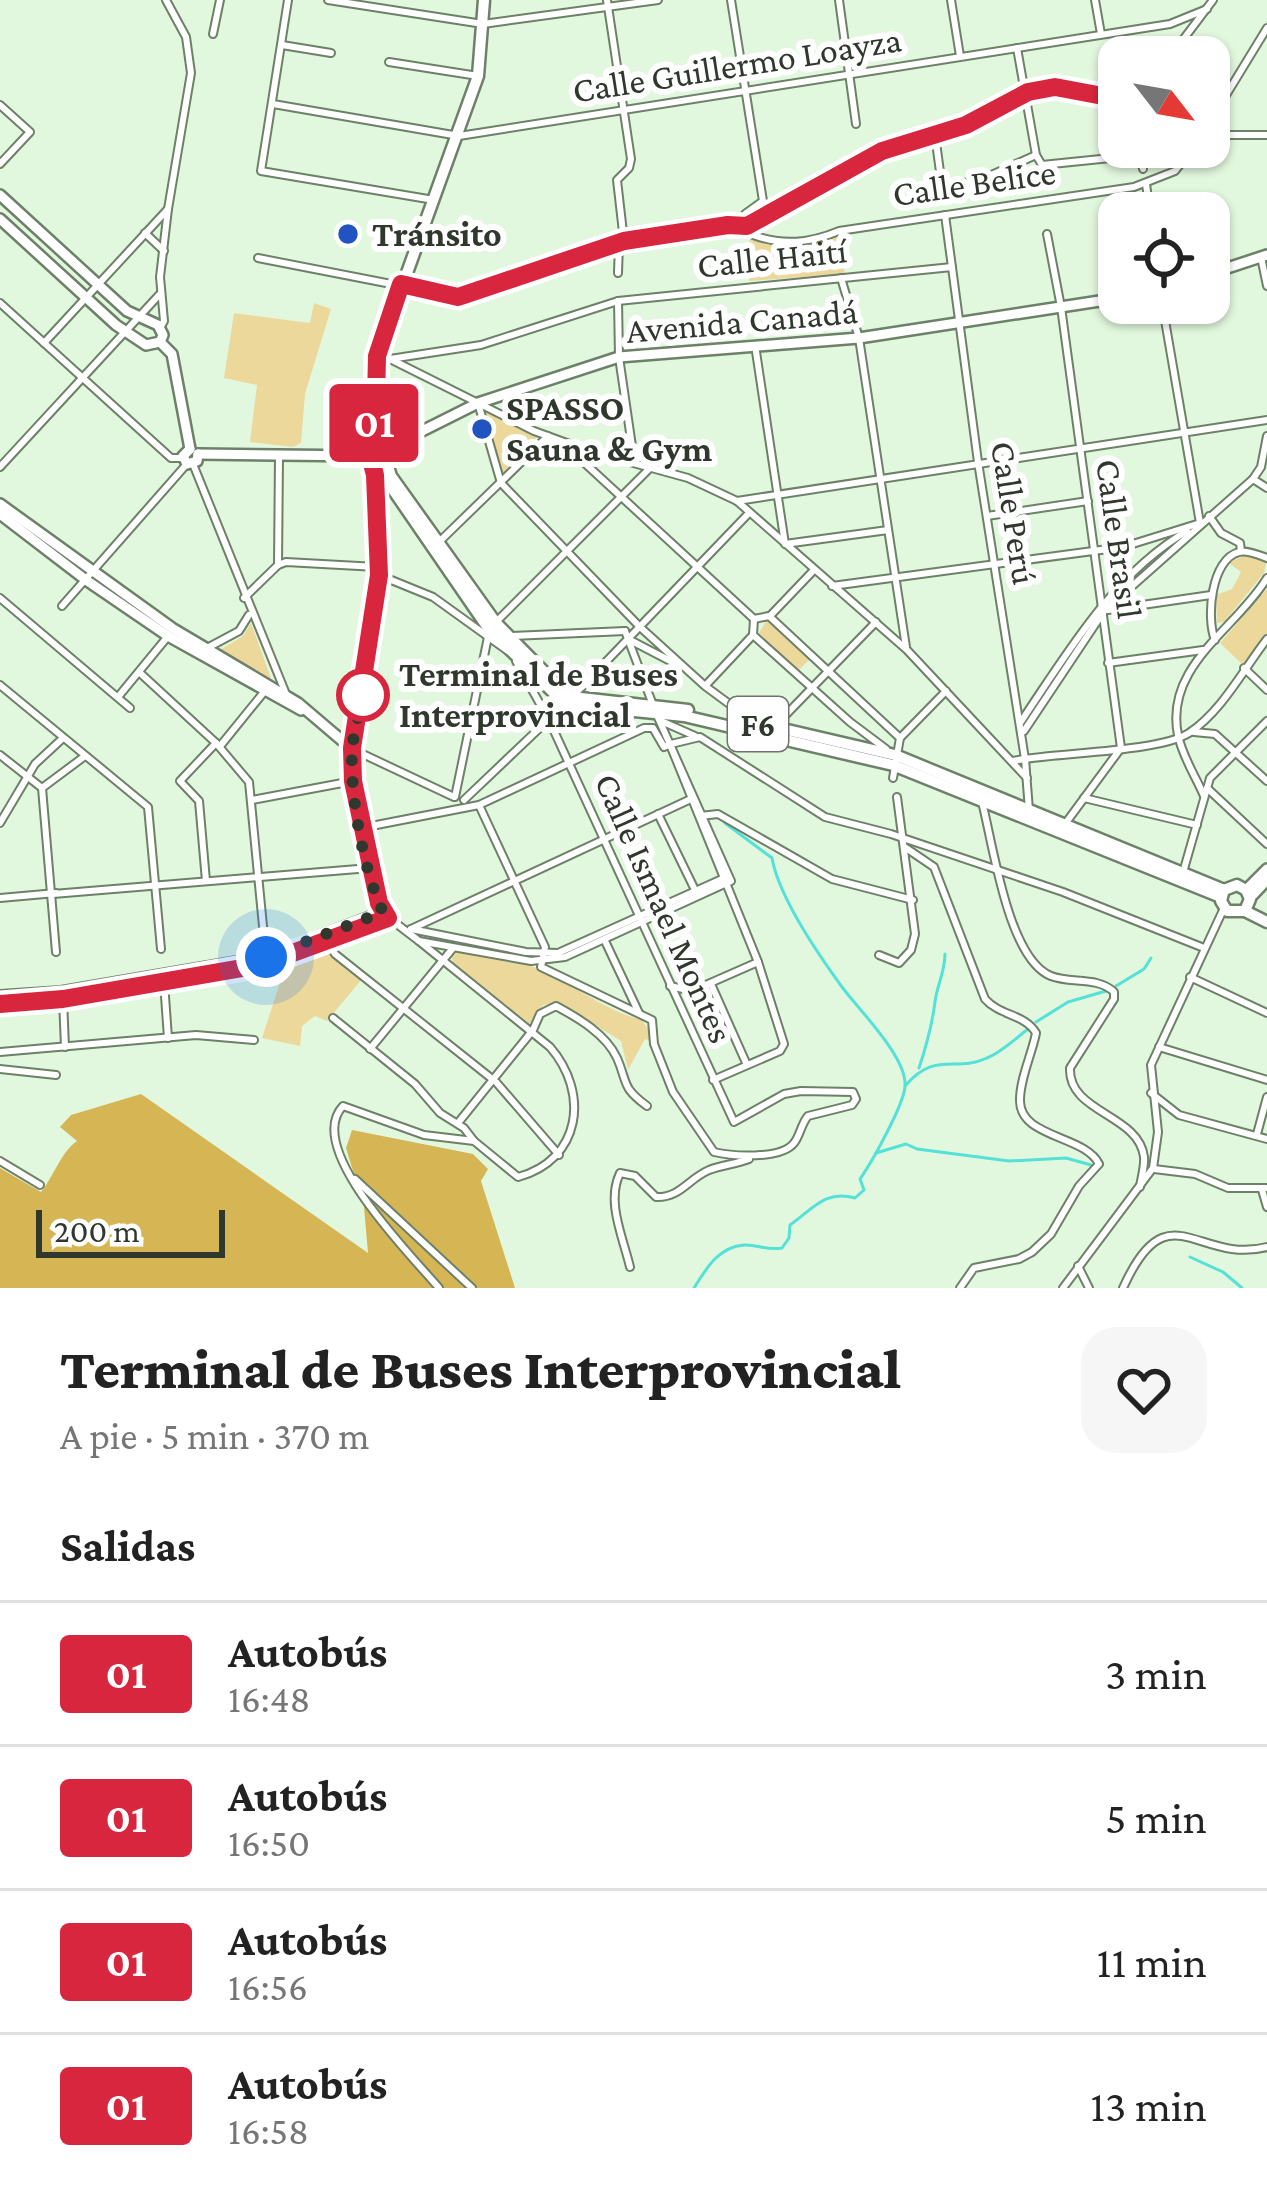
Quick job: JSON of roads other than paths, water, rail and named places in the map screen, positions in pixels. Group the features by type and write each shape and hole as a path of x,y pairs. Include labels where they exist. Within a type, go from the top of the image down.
{"highway":[{"path":"484,0 478,76 401,284 384,357 377,460 491,630 569,700"},
{"path":"491,630 508,636 569,700"},
{"name":"F6","path":"569,700 752,725 894,766 1182,876 1224,902 1248,899"},
{"name":"F6","path":"894,766 1030,815"},
{"name":"F6","path":"1224,902 1237,885 1267,922"},
{"path":"1248,899 1267,909"}],"main road":[{"path":"0,194 138,319 158,324"},
{"path":"0,220 126,332 143,343 154,346 160,342"},
{"path":"1230,267 1264,256"},
{"name":"Avenida Canadá","path":"377,460 478,404 619,357 859,338 1098,302"},
{"path":"158,324 160,342 172,354"},
{"path":"143,343 140,332 158,324"},
{"path":"0,1000 63,999 267,960 386,915 361,828 352,748 379,571 377,460 280,453 190,458 172,354 158,324"},
{"path":"0,504 89,577"},
{"path":"0,514 170,632 264,692 304,711"},
{"path":"203,652 289,698 352,748"},
{"path":"1248,899 1267,869"},
{"path":"1248,899 1267,880"},
{"path":"0,1000 267,960"}],"street":[{"path":"158,324 168,208 191,60 186,37 166,0"},
{"path":"213,34 220,0"},
{"path":"288,0 261,172 434,200"},
{"path":"328,0 384,4 483,24 658,0"},
{"path":"258,258 464,296 622,242 728,225 758,209 763,201 731,0"},
{"path":"839,0 856,124"},
{"path":"951,0 960,57"},
{"path":"1095,0 1101,34"},
{"path":"1186,36 1213,0"},
{"path":"608,4 630,165 617,180 622,242 619,273"},
{"name":"Calle Guillermo Loayza","path":"273,104 459,136 1179,22 1207,9"},
{"path":"1230,89 1267,28"},
{"path":"282,45 331,53"},
{"path":"1017,48 1036,155 1047,166 1098,158"},
{"path":"388,62 478,76"},
{"path":"746,214 747,226 860,162 966,125 1028,92 1055,87 1098,95"},
{"path":"0,105 30,132 0,164"},
{"path":"935,134 942,190 978,181 1036,155"},
{"path":"1230,135 1267,135"},
{"path":"1147,192 1146,184 1177,168"},
{"name":"Calle Belice","path":"728,225 747,226 753,235 769,241 817,242 839,231 1146,184"},
{"path":"44,343 168,208"},
{"name":"Calle Perú","path":"945,215 1030,815"},
{"path":"145,233 164,251"},
{"name":"Calle Brasil","path":"1047,234 1121,748"},
{"path":"53,268 65,255"},
{"path":"1264,256 1267,286"},
{"name":"Calle Haití","path":"384,357 498,341 618,301 952,267"},
{"path":"842,278 859,338 907,650"},
{"path":"0,466 160,294"},
{"path":"618,301 619,357 634,460"},
{"path":"2,309 171,458 190,458"},
{"path":"1166,324 1200,523"},
{"path":"755,345 785,544"},
{"path":"384,357 562,442 652,466 737,501 907,650 1028,778"},
{"path":"478,404 501,483 640,627 752,725"},
{"path":"737,501 1267,420"},
{"path":"435,546 548,436"},
{"path":"1020,723 1104,607 1146,562 1252,479 1262,466 1267,436"},
{"path":"562,442 754,619"},
{"path":"278,566 280,453"},
{"path":"62,606 178,479 190,458"},
{"path":"190,458 277,679 289,698"},
{"path":"461,802 491,630 652,466"},
{"path":"1252,479 1267,488"},
{"path":"987,516 1088,501"},
{"path":"361,828 461,802 569,700 749,513"},
{"path":"1209,516 1221,532 1240,542 1241,551"},
{"path":"830,586 1123,547 1200,523"},
{"path":"785,544 888,530"},
{"path":"1214,640 1211,595 1225,565 1241,551 1267,558"},
{"path":"244,598 286,562 379,571 491,630"},
{"path":"754,619 770,616 812,571"},
{"path":"1267,578 1252,602 1203,650 1182,685 1177,712 1178,738 1205,792 1267,844"},
{"path":"1104,607 1211,595"},
{"path":"0,598 130,708"},
{"path":"1022,734 1104,607"},
{"path":"203,652 239,631 250,612"},
{"path":"770,616 900,738"},
{"path":"705,686 753,635 754,619"},
{"path":"774,732 876,622"},
{"path":"118,697 170,632"},
{"path":"627,635 758,962 783,1047 712,1080"},
{"path":"508,636 627,635 692,673"},
{"path":"753,635 894,766"},
{"path":"1187,734 1205,719 1267,639"},
{"path":"1108,662 1203,650"},
{"name":"Calle Ismael Montes","path":"512,653 549,720 734,1122 784,1094 853,1092 852,1105 808,1116 794,1143 784,1150 752,1157"},
{"path":"1244,668 1267,690"},
{"path":"139,672 244,774 252,800 267,960"},
{"path":"0,685 148,808 161,950"},
{"path":"206,881 199,801 180,781 264,692"},
{"path":"894,766 900,738 946,692"},
{"path":"657,712 825,817 1000,870 1204,948"},
{"path":"1182,876 1214,771 1267,721"},
{"path":"352,748 461,802 479,805 650,727 664,747 695,736"},
{"path":"1013,761 1121,748 1208,730 1237,750 1267,781"},
{"path":"0,823 26,776 63,738"},
{"path":"1062,829 1121,748"},
{"path":"0,755 42,788 56,952"},
{"path":"42,788 85,756"},
{"path":"252,800 353,781"},
{"path":"879,955 899,963 911,950 915,934 897,797"},
{"path":"0,798 10,807"},
{"path":"407,930 693,798"},
{"path":"981,798 1014,928 1030,961 1050,976 1102,984 1114,992 1070,1068 1070,1080 1074,1090 1138,1143 1144,1157 1140,1187"},
{"path":"1084,799 1197,825"},
{"path":"479,805 545,947 542,958 550,973 655,1024 654,1044 665,1073 710,1147 721,1154 752,1157"},
{"path":"658,814 697,894"},
{"path":"700,816 718,814 832,879 913,900"},
{"path":"906,843 934,867 985,999 992,1007 1024,1020 1036,1033 1019,1106 1025,1118 1092,1154 1099,1164 1079,1186 1051,1234 1019,1258 974,1268 960,1288"},
{"path":"0,898 370,868"},
{"path":"419,941 542,958 726,882"},
{"path":"1063,1288 1153,1168 1158,1132 1151,1065 1224,902"},
{"path":"333,1018 518,1177 535,1173 559,1156 572,1135 572,1084 562,1060 533,1030 386,915"},
{"path":"407,930 542,958"},
{"path":"603,936 639,1013"},
{"path":"334,937 335,955 493,1079 559,1156"},
{"path":"370,1048 453,948"},
{"path":"670,986 692,991 758,962"},
{"path":"1190,977 1267,1013"},
{"path":"164,982 168,1038"},
{"path":"711,984 747,1065"},
{"path":"63,999 65,1047"},
{"path":"458,1123 533,1030 540,1014 556,1006 579,1019 611,1048 628,1092 647,1106"},
{"path":"0,1052 216,1035 254,1040"},
{"path":"1159,1047 1267,1080"},
{"path":"0,1069 56,1075"},
{"path":"1151,1093 1178,1115 1267,1139"},
{"path":"1256,1136 1267,1097"},
{"path":"440,1288 347,1174 333,1124 343,1106 424,1135 474,1141"},
{"path":"630,1267 615,1202 620,1173 635,1176 656,1197 667,1197 707,1171 752,1157"},
{"path":"0,1161 40,1185"},
{"path":"1153,1168 1195,1174 1228,1188 1264,1189 1267,1207"},
{"path":"347,1174 373,1192 472,1288"},
{"path":"1123,1288 1149,1246 1170,1235 1237,1252 1267,1247"},
{"path":"1078,1266 1089,1288"}],"waterway":[{"path":"694,1288 727,1250 744,1245 782,1248 790,1225 812,1207 835,1196 855,1198 864,1190 860,1179 893,1120 905,1087 891,1049 801,925 772,858 725,823"},
{"path":"919,1068 945,954"},
{"path":"1116,986 1144,969 1151,958"},
{"path":"1036,1022 1068,1002 1106,991"},
{"path":"905,1086 936,1065 976,1062 993,1055 1028,1029"},
{"path":"876,1153 906,1144 1009,1161 1066,1158 1091,1165"},
{"path":"1190,1257 1223,1272 1242,1288"}],"place":[{"name":"Tránsito","path":"348,234"},
{"name":"SPASSO Sauna & Gym","path":"482,429"},
{"name":"Terminal de Buses Interprovincial","path":"363,695"}]}
